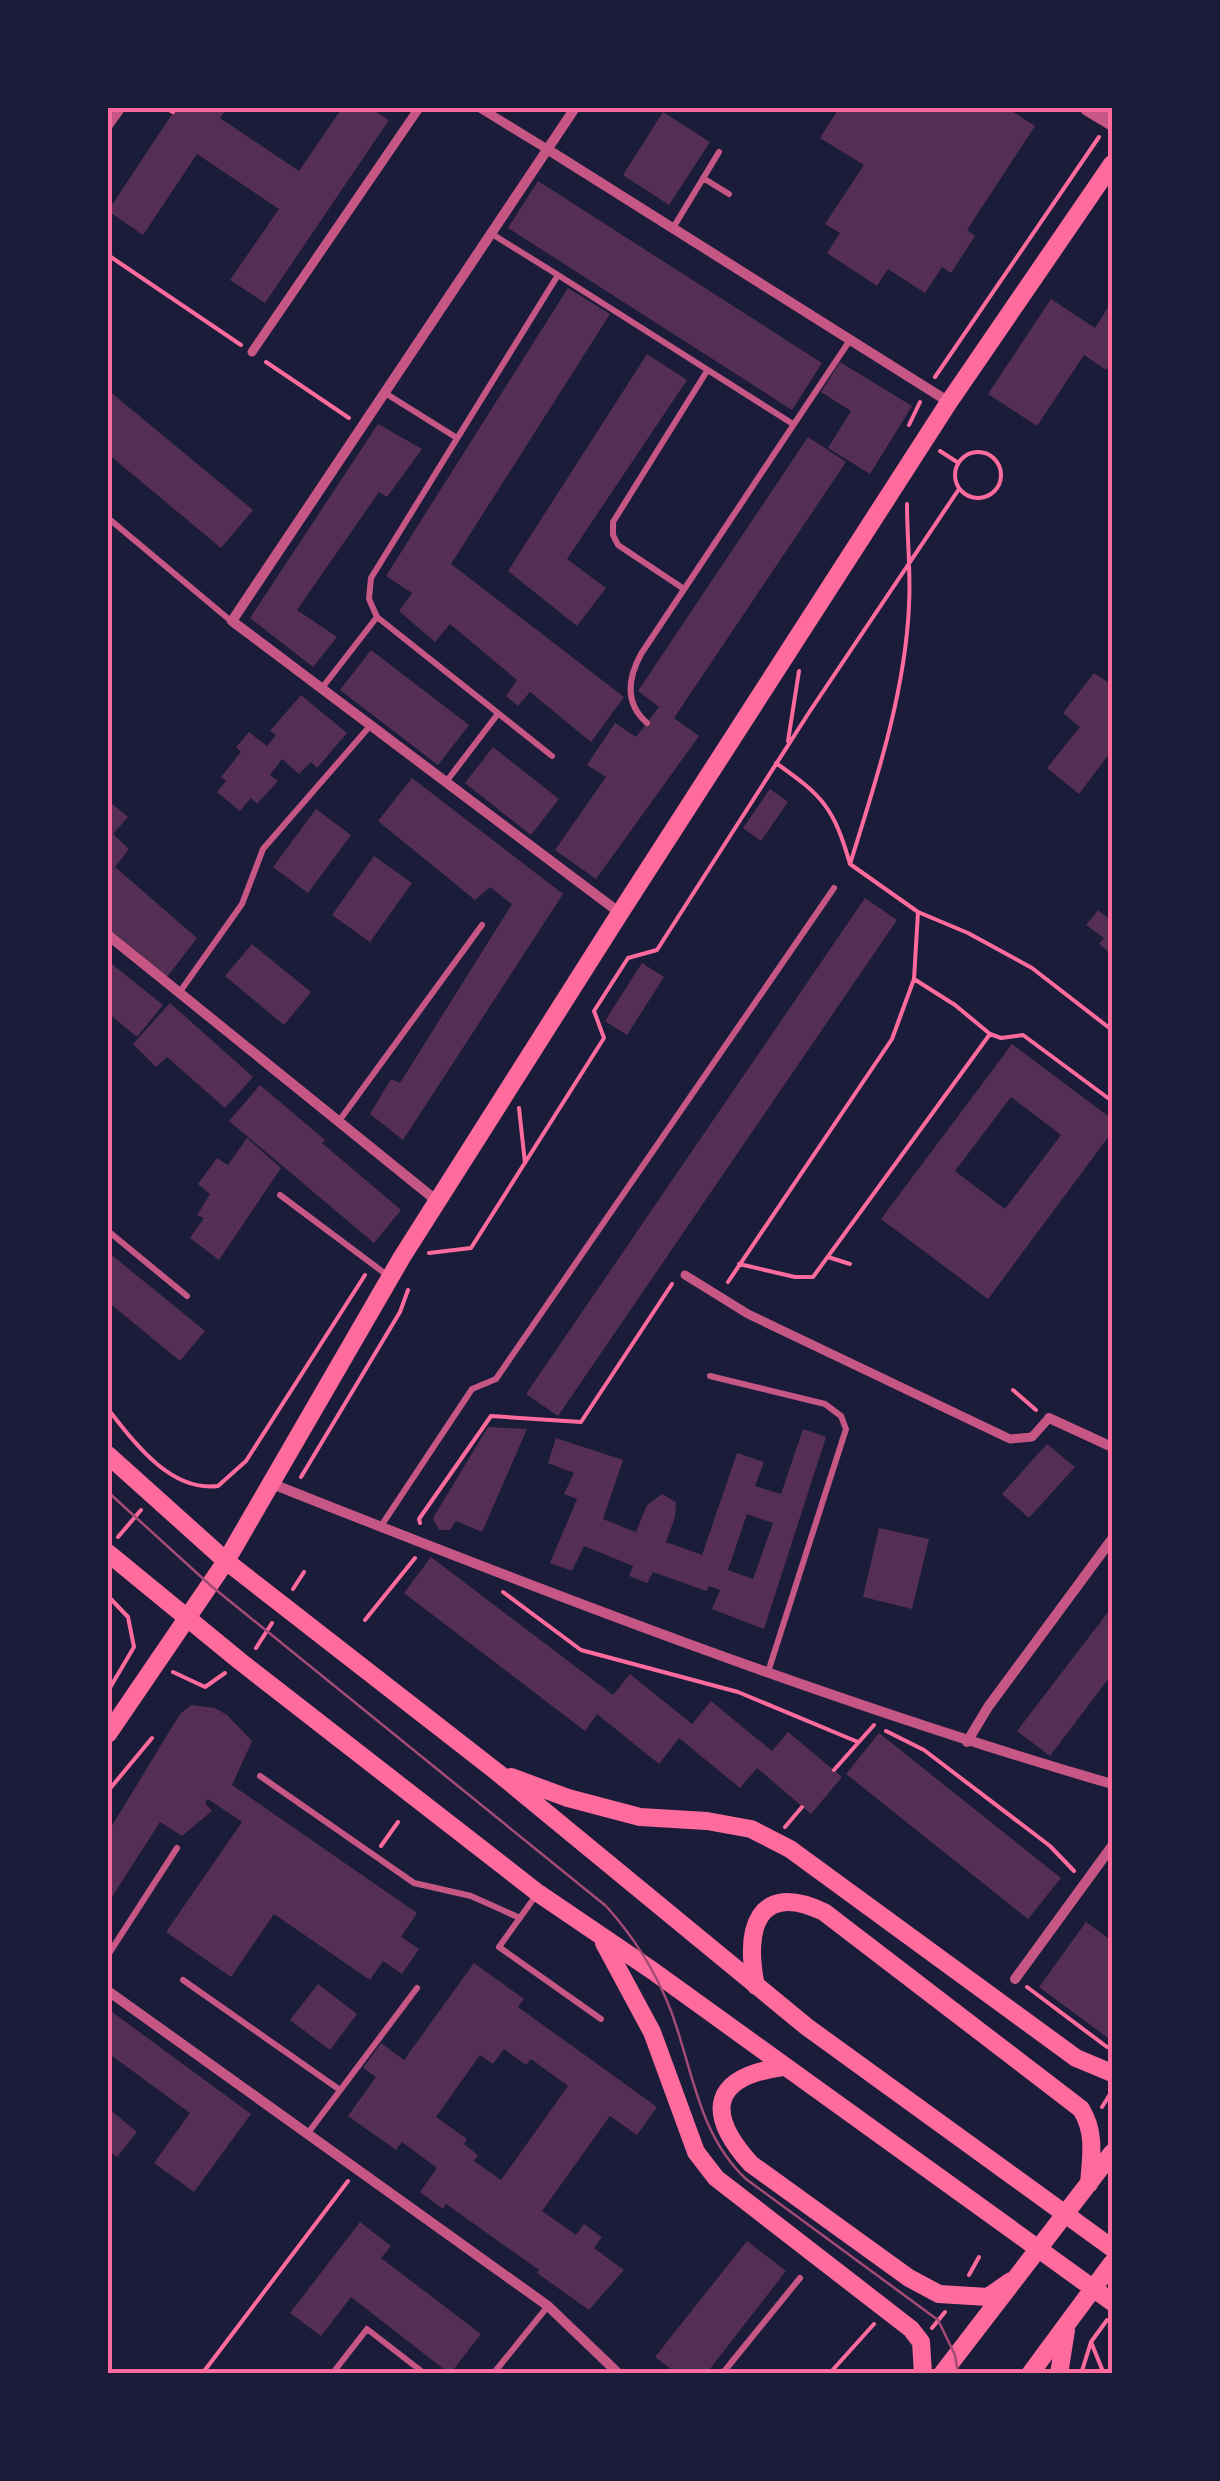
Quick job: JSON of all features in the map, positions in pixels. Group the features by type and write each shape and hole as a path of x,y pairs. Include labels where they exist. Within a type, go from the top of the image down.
{"main road":[{"path":"108,1734 226,1561 390,1277 620,914 949,402 1112,164"},
{"path":"108,1455 226,1561 497,1772 756,1986 1112,2248"},
{"path":"108,1553 538,1893 1112,2302"},
{"path":"497,1772 568,1798 640,1817 707,1821 751,1829 790,1848 1076,2058 1112,2073"},
{"path":"756,1986 750,1959 754,1926 762,1913 779,1901 801,1901 824,1912 1082,2109 1090,2122 1089,2184"},
{"path":"601,1939 621,1969 652,2032 696,2152 716,2178 760,2215 889,2310 921,2342 923,2374"},
{"path":"784,2067 738,2080 722,2101 721,2116 730,2141 750,2164 909,2278 939,2294 988,2297 1012,2281"},
{"path":"942,2374 1112,2153"},
{"path":"1030,2374 1112,2263"},
{"path":"1059,2374 1067,2325"}],"street":[{"path":"108,126 121,108"},
{"path":"252,352 420,108"},
{"path":"480,108 949,402"},
{"path":"575,108 232,622 620,914"},
{"path":"1087,108 1112,123"},
{"path":"108,935 437,1201"},
{"path":"685,1275 748,1314 1010,1439 1032,1437 1048,1418 1112,1447"},
{"path":"269,1482 767,1673 967,1742 1112,1784"},
{"path":"967,1742 988,1706 1112,1539"},
{"path":"1015,1979 1112,1846"},
{"path":"108,1992 548,2306 618,2374"}],"lane":[{"path":"673,228 718,152"},
{"path":"703,178 729,194"},
{"path":"490,234 794,424"},
{"path":"552,756 377,617 370,599 371,578 558,274"},
{"path":"647,723 632,700 632,670 850,340"},
{"path":"684,589 618,545 613,522 707,371"},
{"path":"384,393 457,438"},
{"path":"108,518 232,622"},
{"path":"321,688 377,617"},
{"path":"446,783 497,715"},
{"path":"178,994 242,904 262,850 370,726"},
{"path":"381,1526 472,1389 496,1379 834,888"},
{"path":"338,1122 482,925"},
{"path":"280,1195 390,1277"},
{"path":"108,1230 187,1296"},
{"path":"710,1376 825,1404 841,1416 846,1428 767,1673"},
{"path":"260,1776 414,1884 471,1896 520,1918"},
{"path":"108,1955 178,1848"},
{"path":"538,1893 499,1946 600,2020"},
{"path":"182,1980 340,2090"},
{"path":"307,2134 416,1988"},
{"path":"722,2374 800,2278"},
{"path":"493,2374 548,2306"},
{"path":"332,2374 367,2329 420,2370"}],"path":[{"path":"166,108 172,112"},
{"path":"108,256 361,426"},
{"path":"425,1254 471,1248 604,1038 594,1010 628,958 657,950 958,488 955,471 964,456 982,453 997,462 1000,480 991,494 974,498 958,488"},
{"path":"850,864 898,691 909,606 907,494"},
{"path":"787,746 801,659"},
{"path":"776,763 815,790 825,803 834,816 850,864 918,912 968,932 1032,968 1112,1030"},
{"path":"718,1295 892,1039 914,979 918,912"},
{"path":"914,979 990,1034 1001,1038 1023,1035 1112,1101"},
{"path":"739,1264 813,1277 990,1034"},
{"path":"519,1105 525,1163"},
{"path":"828,1258 850,1264"},
{"path":"364,1620 427,1543 419,1519 491,1416 581,1422 673,1283 685,1275"},
{"path":"1013,1390 1028,1404"},
{"path":"108,1408 132,1440 172,1476 196,1486 218,1486 246,1461"},
{"path":"205,1687 259,1646 304,1572"},
{"path":"501,1591 581,1650 738,1692 858,1742"},
{"path":"108,1596 128,1617 134,1646 108,1691"},
{"path":"834,1770 884,1713"},
{"path":"872,1727 924,1750 1050,1846 1084,1885"},
{"path":"108,1791 152,1738"},
{"path":"785,1827 802,1806"},
{"path":"374,1856 398,1822"},
{"path":"1029,1989 1112,2047"},
{"path":"202,2374 357,2170"},
{"path":"921,2342 958,2296 979,2257"},
{"path":"1081,2374 1091,2342 1112,2313"},
{"path":"829,2374 874,2324"},
{"path":"1091,2342 1104,2374"}],"building":[{"path":"176,108 227,108 220,118 299,171 342,108 370,108 389,120 265,303 230,280 279,209 197,154 143,235 108,211"},
{"path":"839,108 1007,108 1035,126 967,230 975,236 951,273 942,267 925,293 888,269 877,286 827,253 840,233 825,224 864,165 820,138"},
{"path":"663,112 710,142 669,205 623,175"},
{"path":"538,181 822,363 792,410 508,228"},
{"path":"568,288 610,314 451,564 624,697 591,742 530,692 518,706 506,696 517,680 450,624 435,642 399,611 412,593 386,576"},
{"path":"1051,299 1095,328 1109,306 1112,308 1112,360 1106,370 1084,355 1037,426 988,394"},
{"path":"647,354 687,380 567,559 606,588 577,626 508,571"},
{"path":"840,362 912,406 870,474 828,448 851,411 821,392"},
{"path":"108,390 253,510 221,548 108,454"},
{"path":"378,424 422,449 387,497 379,492 297,610 337,637 313,667 250,618"},
{"path":"808,437 846,462 674,718 699,736 596,879 555,850 606,777 587,765 615,723 636,737 659,707 638,691"},
{"path":"371,650 469,725 438,765 340,690"},
{"path":"1094,673 1112,685 1112,750 1079,794 1047,768 1080,727 1063,713"},
{"path":"301,695 347,733 317,768 311,762 299,774 282,759 270,775 278,781 257,804 251,798 240,811 217,792 226,781 221,777 241,752 236,747 249,732 267,746 276,735 270,731"},
{"path":"493,747 559,799 531,835 465,783"},
{"path":"412,778 563,894 403,1140 370,1114 391,1079 400,1083 512,904 490,887 475,900 378,821"},
{"path":"770,789 788,802 761,841 743,828"},
{"path":"111,803 128,817 113,834 129,849 115,867 197,938 167,977 108,928"},
{"path":"316,809 351,835 308,893 273,867"},
{"path":"374,856 412,883 370,942 332,915"},
{"path":"865,898 897,920 558,1416 526,1394"},
{"path":"1098,910 1112,921 1112,954 1099,944 1104,938 1086,925"},
{"path":"252,944 311,992 284,1025 225,976"},
{"path":"108,961 163,1005 137,1037 108,1013"},
{"path":"642,963 664,977 627,1035 605,1021"},
{"path":"170,1003 253,1077 225,1108 167,1057 156,1067 133,1044"},
{"path":"1012,1044 1112,1119 1112,1132 988,1299 881,1219","holes":["1011,1097 1061,1135 1005,1209 955,1171"]},
{"path":"260,1085 401,1210 374,1243 229,1121"},
{"path":"247,1138 281,1168 219,1260 190,1238 204,1218 197,1215 210,1194 198,1184 217,1158 228,1165"},
{"path":"108,1252 205,1331 180,1361 108,1302"},
{"path":"488,1427 527,1429 482,1532 456,1521 450,1530 439,1530 433,1519"},
{"path":"803,1429 826,1437 764,1629 712,1609 720,1590 709,1586 706,1591 653,1572 647,1583 629,1576 633,1566 584,1546 572,1571 550,1563 577,1499 564,1494 574,1473 548,1463 556,1438 623,1460 603,1519 636,1532 647,1505 662,1494 676,1502 666,1542 702,1555 737,1453 764,1462 755,1486 781,1494","holes":["747,1514 773,1523 753,1579 728,1570"]},
{"path":"1047,1444 1075,1467 1029,1518 1002,1494"},
{"path":"879,1528 929,1539 912,1609 863,1597"},
{"path":"431,1557 613,1695 630,1674 692,1724 711,1701 772,1751 788,1732 842,1777 811,1814 757,1768 740,1788 679,1738 659,1764 597,1714 585,1731 404,1593"},
{"path":"1112,1607 1112,1674 1050,1756 1017,1731"},
{"path":"191,1705 215,1708 227,1715 252,1741 232,1785 417,1913 401,1937 419,1949 402,1974 383,1961 370,1980 274,1914 231,1977 166,1932 242,1822 208,1799 205,1803 212,1811 182,1836 160,1822 108,1903 108,1832 180,1714"},
{"path":"879,1733 1061,1878 1028,1919 846,1774"},
{"path":"1086,1922 1112,1941 1112,2041 1039,1987"},
{"path":"474,1963 524,1999 518,2007 657,2107 637,2135 610,2116 542,2211 576,2235 584,2224 602,2237 594,2248 624,2270 589,2310 446,2204 443,2209 420,2192 437,2168 402,2142 396,2150 348,2116 376,2077 363,2068 381,2043 404,2060","holes":["504,2049 526,2065 531,2059 568,2086 501,2180 474,2161 478,2155 464,2144 467,2139 436,2117 480,2055 493,2064"]},
{"path":"318,1984 357,2014 330,2050 290,2020"},
{"path":"108,2009 251,2114 194,2192 154,2163 190,2113 108,2053"},
{"path":"108,2108 137,2132 117,2157 108,2150"},
{"path":"360,2222 391,2246 381,2258 481,2334 450,2374 351,2297 321,2336 290,2313"},
{"path":"747,2241 786,2271 706,2374 667,2374 671,2369 655,2357"}],"tram line":[{"path":"108,1492 210,1585 606,1906 635,1943 658,1982 707,2122 730,2161 746,2179 938,2320 955,2355 958,2374"}]}
